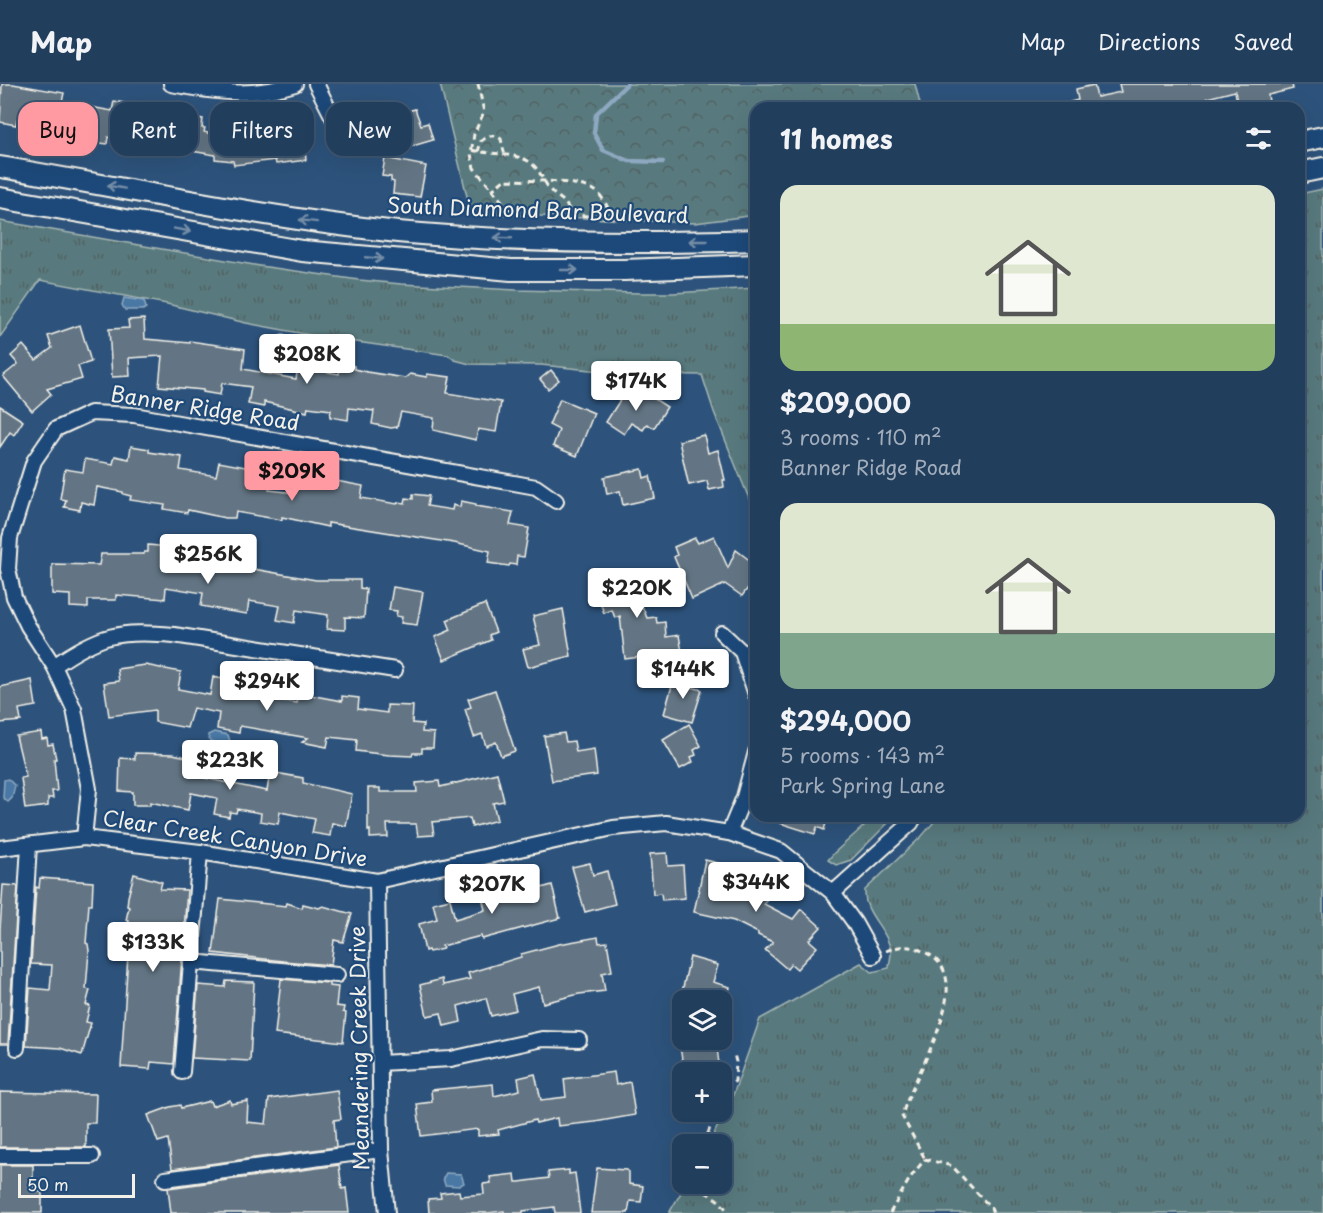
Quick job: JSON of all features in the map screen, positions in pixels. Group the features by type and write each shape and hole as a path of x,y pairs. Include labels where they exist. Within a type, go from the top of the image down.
{"main road":[{"path":"1305,141 1323,137"},
{"name":"South Diamond Bar Boulevard","path":"0,167 301,220 399,232 587,241 750,240"},
{"path":"1305,171 1323,168"},
{"path":"0,198 302,251 512,270 624,270 750,265"}],"street":[{"path":"171,84 223,93 258,92 295,84"},
{"path":"316,84 326,104"},
{"name":"Banner Ridge Road","path":"54,666 28,626 14,597 8,569 10,538 34,460 56,429 91,412 134,415 536,487 556,501"},
{"path":"84,838 89,789 82,744 74,709 54,666 81,647 113,634 142,632 395,670"},
{"path":"722,633 742,652 750,677"},
{"path":"729,833 744,797 750,774"},
{"path":"833,893 912,822"},
{"name":"Clear Creek Canyon Drive","path":"0,848 84,838 200,852 377,881 613,828 666,823 729,833 781,851 833,893 854,922 873,956"},
{"path":"17,1048 28,845"},
{"path":"182,1072 200,852"},
{"name":"Meandering Creek Drive","path":"377,881 381,1150 387,1213"},
{"path":"191,962 337,975"},
{"path":"380,1063 451,1059 542,1039 579,1040"},
{"path":"165,1179 381,1150"},
{"path":"0,1156 92,1156"}],"path":[{"path":"478,84 484,112 474,134 472,150 474,168 512,213"},
{"path":"478,152 481,141 495,136 501,139 505,156"},
{"path":"472,150 521,157 536,167 546,182 552,193 562,200 574,215 613,218 596,191 581,184 546,182 504,180 492,190"},
{"path":"873,956 894,947 908,946 920,949 936,959 944,971 948,984 947,1000 902,1116 925,1159 952,1166 993,1213"},
{"path":"732,1084 735,1081 734,1054"},
{"path":"890,1213 910,1178 925,1159"},
{"path":"708,1194 721,1201 728,1213"}],"green space":[{"path":"440,84 915,84 920,102 750,102 750,216 695,223 471,213"},
{"path":"1323,189 1323,1213 669,1213 680,1194 732,1194 732,1134 714,1134 720,1122 732,1122 732,1097 760,1019 861,963 872,972 889,968 891,953 889,944 868,907 865,890 934,822 1305,822 1305,193"},
{"path":"0,221 260,266 401,284 640,293 750,288 750,501 714,412 702,375 630,374 541,365 470,364 455,360 448,355 321,337 40,280 0,337"},
{"path":"868,822 889,822 851,860 836,865 828,860"}],"water":[{"path":"124,298 144,301 146,308 125,310 122,305"},
{"path":"284,334 288,338 285,344 273,353 264,350 263,344"},
{"path":"656,378 666,384 672,393 670,396 667,397 654,387 652,380"},
{"path":"214,732 228,735 230,741 226,745 210,741 208,735"},
{"path":"8,779 15,786 12,798 8,802 3,798 4,780"},
{"path":"446,1173 461,1174 464,1183 459,1186 445,1185 443,1178"}],"building":[{"path":"2,84 64,93 62,102 18,102 16,125 0,122"},
{"path":"1119,84 1292,84 1293,89 1268,95 1269,102 1237,102 1235,91 1207,98 1208,102 1070,102 1078,100 1076,89 1094,85 1097,97 1121,92"},
{"path":"98,108 110,111 110,137 108,137 107,144 98,143"},
{"path":"415,109 421,125 428,123 433,140 412,146 412,110"},
{"path":"198,118 203,119 204,132 210,134 210,154 198,152"},
{"path":"215,156 306,156 306,160 276,164 275,160 234,165 233,161 215,159"},
{"path":"385,158 426,166 420,197 393,194 394,182 391,181 391,177 382,176"},
{"path":"144,319 145,339 190,343 190,341 245,349 243,369 296,379 298,367 339,374 341,364 354,366 354,369 367,372 405,378 410,374 450,377 447,393 501,402 496,432 478,429 476,440 433,430 434,418 401,412 397,427 391,428 372,424 374,411 349,408 348,420 330,417 331,410 308,407 307,412 264,402 264,407 248,404 251,387 222,383 220,395 203,392 203,390 159,386 162,356 129,358 130,376 112,377 109,329 129,328 128,320"},
{"path":"80,325 91,362 78,366 82,379 47,389 51,394 32,411 3,376 18,364 11,356 23,345 36,360 52,348 48,336"},
{"path":"551,370 559,380 548,389 540,379"},
{"path":"627,389 638,395 641,390 667,407 654,428 647,424 643,430 631,423 624,434 606,422"},
{"path":"560,399 594,413 577,456 553,446 559,430 549,425"},
{"path":"0,406 23,421 14,435 10,432 0,447"},
{"path":"704,435 708,453 718,450 725,480 723,480 724,487 709,490 707,481 689,485 679,441"},
{"path":"131,446 149,449 149,452 182,457 180,470 216,476 219,462 272,472 269,490 296,493 299,474 363,486 361,498 397,504 398,502 405,503 406,498 413,499 413,494 429,496 427,506 452,510 453,505 460,507 461,501 513,512 510,525 529,528 524,557 517,556 516,565 488,563 490,551 454,543 328,523 328,527 282,517 282,520 236,512 235,518 225,518 188,510 187,513 164,509 165,505 130,500 131,496 123,492 97,487 94,505 81,502 80,510 64,507 66,500 60,499 65,469 83,472 85,459 113,464 115,456 129,459"},
{"path":"642,469 644,478 650,476 655,498 623,505 620,491 607,494 604,477"},
{"path":"714,536 728,568 736,550 750,560 750,590 748,588 742,596 725,584 692,599 674,557 677,555 674,547 695,538 698,543"},
{"path":"148,545 180,548 179,556 206,560 207,554 224,556 223,560 248,565 248,568 316,580 360,580 360,588 366,589 364,618 345,617 345,630 327,629 328,615 296,610 294,623 277,620 280,606 249,601 247,614 228,611 201,606 203,593 166,587 165,599 116,595 116,600 88,600 88,608 70,607 70,595 52,594 52,564 99,565 101,554 144,554 148,552"},
{"path":"642,570 648,586 636,591 647,618 656,617 657,623 665,622 666,637 679,635 682,652 625,659 620,616 615,618 612,610 604,613 597,588"},
{"path":"393,587 423,592 417,625 401,623 402,617 396,616 397,611 389,610"},
{"path":"485,604 496,632 489,635 491,640 444,660 435,637 451,630 447,620"},
{"path":"563,609 571,656 528,667 523,649 540,645 533,616"},
{"path":"145,665 181,672 178,689 210,695 213,677 258,686 259,683 275,686 273,699 297,703 299,693 342,701 342,696 359,698 358,709 387,713 387,705 413,706 412,723 423,724 422,732 434,733 433,748 422,748 422,753 413,753 412,756 389,755 356,751 357,740 329,737 327,747 302,742 308,738 240,726 239,733 217,729 219,713 193,708 187,728 155,722 155,710 109,716 104,683 119,681 117,669"},
{"path":"675,675 690,679 688,686 702,690 692,722 664,714"},
{"path":"32,680 36,706 19,709 21,721 0,723 0,687"},
{"path":"495,690 515,751 501,756 496,742 486,746 482,734 474,737 465,709 471,707 468,699"},
{"path":"689,724 701,746 694,750 696,755 691,757 693,762 680,769 663,740"},
{"path":"41,732 42,739 47,738 48,745 53,744 57,791 52,791 53,798 48,798 48,806 25,809 21,778 26,777 16,736"},
{"path":"564,733 566,742 574,741 576,752 594,749 597,775 552,781 544,736"},
{"path":"135,753 173,754 191,758 192,755 207,758 204,778 267,791 270,772 303,778 303,783 352,794 346,826 332,823 330,836 312,833 315,819 280,812 278,824 260,821 261,813 237,809 236,813 230,812 229,817 214,814 217,798 191,793 188,810 150,802 150,805 133,805 133,792 119,791 120,758 135,759"},
{"path":"497,773 504,801 493,803 497,820 472,827 470,818 432,822 434,835 418,836 416,824 387,824 388,837 370,838 368,788 380,788 380,792 417,792 416,783 439,781 440,787"},
{"path":"777,822 826,822 824,830 817,827 815,834"},
{"path":"667,853 668,866 683,865 685,898 662,900 661,893 653,894 650,854"},
{"path":"705,860 731,866 729,874 757,881 772,889 764,904 793,919 801,909 821,927 809,940 817,947 797,969 791,964 787,969 765,950 773,942 758,933 734,921 694,912"},
{"path":"590,863 593,875 607,871 615,904 585,912 572,867"},
{"path":"134,874 162,882 160,889 187,890 174,1064 151,1062 150,1069 121,1067 128,954 124,953 129,935 126,934 129,921 126,920 129,907 127,906 128,897"},
{"path":"535,877 538,889 552,885 560,918 482,939 481,936 442,946 443,949 425,951 419,924 437,919 433,903 450,899 455,919 485,910 481,892"},
{"path":"40,878 93,882 86,943 89,951 86,989 90,990 86,1005 90,1006 86,1022 91,1023 82,1055 60,1048 26,1046 30,988 50,990 52,965 31,964 36,887 39,888"},
{"path":"3,885 18,886 8,1044 0,1044 0,929"},
{"path":"220,899 286,906 287,903 302,908 303,904 319,908 323,906 352,914 343,942 334,940 331,965 283,961 213,953"},
{"path":"598,937 599,943 607,942 612,971 602,973 605,991 579,994 543,1003 539,987 512,994 516,1010 491,1016 486,998 458,1006 461,1022 444,1026 441,1013 427,1016 420,985 442,979 443,985 470,979 468,973 521,957 521,954"},
{"path":"690,957 718,965 713,982 730,987 729,990 682,990"},
{"path":"281,979 329,983 329,986 338,987 336,1006 344,1007 343,1012 346,1013 343,1042 275,1034"},
{"path":"226,981 254,982 250,1061 192,1058 198,985 225,987"},
{"path":"681,1050 717,1050 719,1062 682,1062"},
{"path":"614,1072 616,1085 630,1082 635,1115 558,1126 557,1118 536,1123 535,1120 498,1130 499,1134 478,1136 478,1129 421,1136 417,1104 432,1102 431,1090 493,1084 494,1096 520,1090 518,1078 535,1074 541,1100 566,1097 564,1079"},
{"path":"337,1090 341,1119 334,1120 336,1147 172,1169 168,1139 158,1142 148,1115 180,1105 181,1108 210,1101 212,1106 230,1100 231,1104 248,1101 247,1122 266,1124 269,1099"},
{"path":"0,1092 96,1094 95,1123 86,1123 86,1147 0,1147"},
{"path":"0,1165 33,1165 33,1191 42,1192 42,1213 0,1213"},
{"path":"339,1165 342,1189 346,1188 349,1213 171,1213 168,1188"},
{"path":"597,1168 629,1172 629,1184 643,1186 641,1202 630,1201 628,1213 591,1213"},
{"path":"569,1170 569,1174 575,1173 580,1213 555,1213 554,1207 523,1211 523,1213 504,1213 504,1211 429,1213 428,1199 441,1198 440,1193 459,1191 460,1196 484,1194 483,1184 491,1183 490,1177 515,1174 516,1182 519,1182 549,1178 548,1172"}],"waterway":[{"path":"627,84 596,114 594,133 603,150 629,161 663,162"}]}
